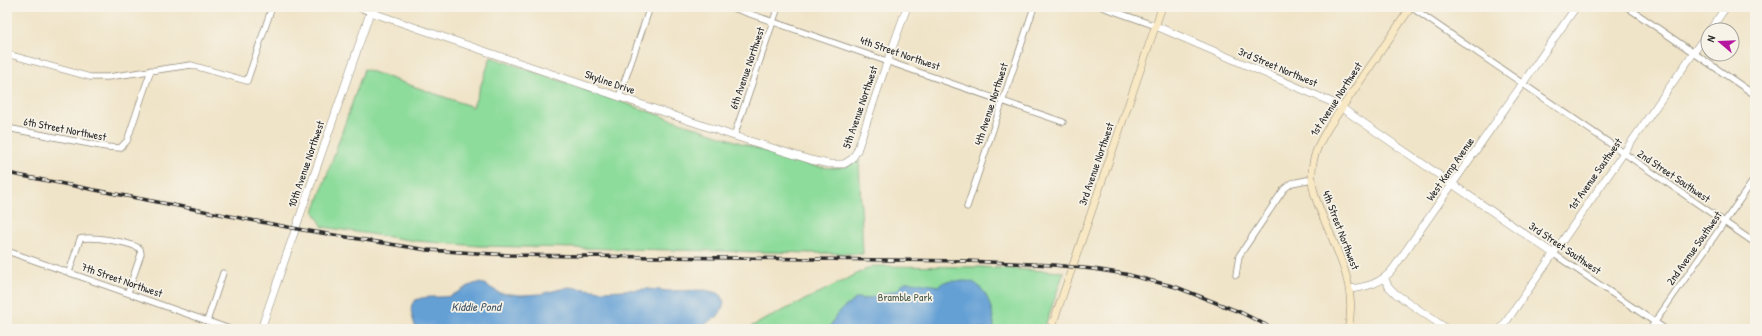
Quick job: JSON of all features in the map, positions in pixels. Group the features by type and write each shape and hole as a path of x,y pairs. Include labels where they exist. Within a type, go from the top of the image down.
{"main road":[{"name":"3rd Avenue Northwest","path":"1051,329 1162,7"},
{"name":"1st Avenue Northwest","path":"1312,179 1313,166 1317,150 1325,132 1411,7"},
{"name":"4th Street Northwest","path":"1312,179 1316,198 1346,274 1350,289"},
{"path":"1348,329 1351,305 1350,289"}],"street":[{"path":"7,54 90,76 108,77 191,65 247,81 272,7"},
{"path":"357,7 371,10"},
{"path":"619,97 650,7"},
{"name":"4th Street Northwest","path":"730,7 1063,122"},
{"name":"6th Avenue Northwest","path":"734,136 778,7"},
{"name":"5th Avenue Northwest","path":"844,164 852,159 857,151 907,7"},
{"name":"4th Avenue Northwest","path":"967,207 1034,7"},
{"name":"3rd Street Northwest","path":"1102,7 1156,26 1322,97 1342,108 1453,185"},
{"name":"2nd Street Southwest","path":"1411,7 1623,154 1755,243"},
{"name":"West Kemp Avenue","path":"1350,289 1370,285 1384,278 1393,269 1576,7"},
{"path":"1627,7 1755,95"},
{"name":"1st Avenue Southwest","path":"1715,22 1726,7"},
{"name":"Skyline Drive","path":"371,10 734,136 811,160 829,164 844,164"},
{"name":"10th Avenue Northwest","path":"261,329 371,10"},
{"name":"1st Avenue Southwest","path":"1501,329 1700,43"},
{"name":"6th Street Northwest","path":"7,128 106,148 120,148 127,141 151,70"},
{"name":"2nd Avenue Southwest","path":"1650,329 1755,178"},
{"path":"1236,275 1239,256 1284,189 1292,183 1312,179"},
{"name":"3rd Street Southwest","path":"1453,185 1665,329"},
{"path":"69,272 80,239 93,237 134,246 140,249 141,254 128,292"},
{"name":"7th Street Northwest","path":"7,251 128,292 230,329"},
{"path":"207,321 223,273"},
{"path":"1384,278 1389,287 1396,294 1447,329"}],"green space":[{"path":"491,57 796,162 820,167 836,168 844,167 859,160 863,254 479,246 416,241 323,227 314,212 364,69 473,107"},
{"name":"Bramble Park","path":"873,266 981,267 1064,272 1044,329 746,329"}],"water":[{"path":"968,281 978,285 989,302 993,316 994,329 829,329 835,317 842,309 857,298 865,299 897,290 905,282 939,286 944,282"},
{"name":"Kiddie Pond","path":"478,283 484,284 500,293 521,295 540,294 569,287 602,291 648,289 670,291 705,290 718,293 722,296 724,303 722,310 717,317 697,329 416,329 411,309 414,301 425,297 450,296 470,285"}],"railway":[{"path":"7,173 303,230 427,250 510,255 966,261 1053,265 1093,269 1125,274 1176,287 1242,313 1274,329"}]}
